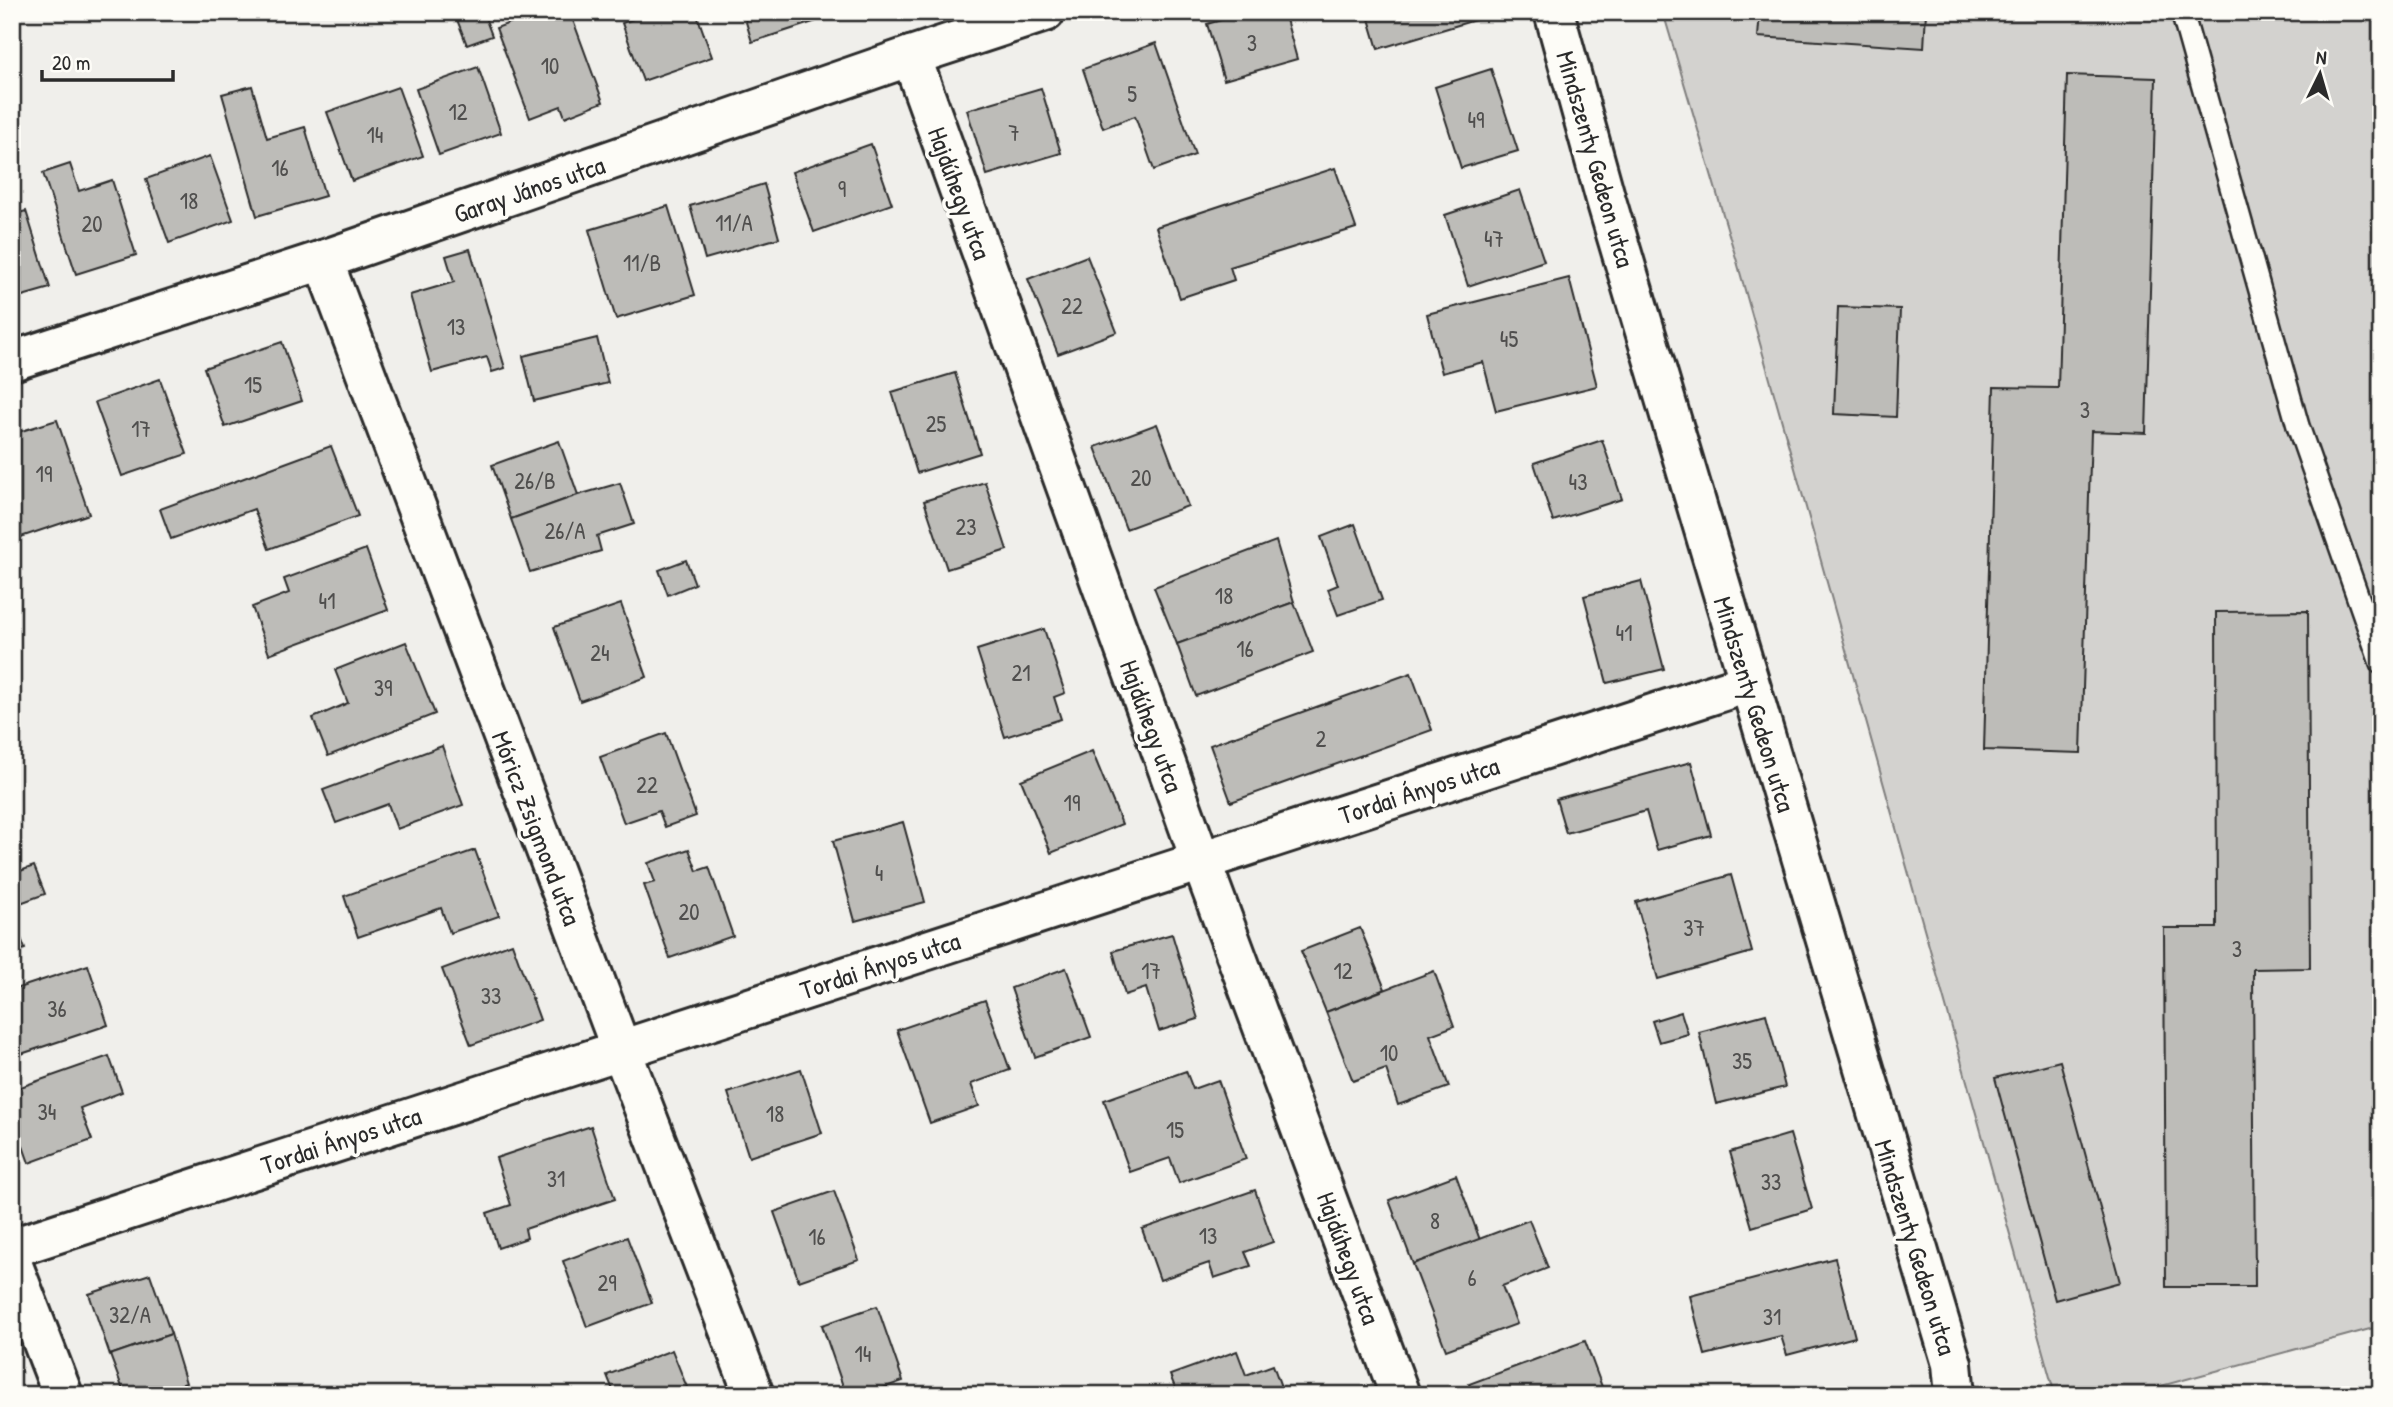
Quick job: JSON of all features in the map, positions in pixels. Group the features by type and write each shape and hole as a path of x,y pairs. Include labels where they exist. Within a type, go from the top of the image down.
{"street":[{"name":"Garay János utca","path":"12,361 323,260 1045,12"},
{"name":"Mindszenty Gedeon utca","path":"1554,12 1610,214 1748,683 1948,1350 1955,1395"},
{"name":"Hajdúhegy utca","path":"911,56 1201,861 1400,1395"},
{"name":"Móricz Zsigmond utca","path":"323,260 754,1395"},
{"name":"Tordai Ányos utca","path":"12,1248 1748,683"},
{"path":"12,1263 63,1395"}],"lane":[{"path":"2182,12 2298,426 2381,663"}],"shaded area":[{"path":"1663,12 2381,12 2381,1326 2128,1395 2055,1395 1736,258"}],"building":[{"path":"454,12 483,12 492,36 467,45"},
{"path":"539,12 570,12 603,102 565,117 561,106 530,118 496,28"},
{"path":"653,12 696,12 712,57 643,81 622,23"},
{"path":"743,12 844,12 752,42"},
{"path":"1249,12 1284,12 1297,59 1224,80 1207,24"},
{"path":"1367,12 1476,12 1478,19 1378,49"},
{"path":"1760,12 1926,12 1924,48 1758,37"},
{"path":"1156,43 1195,155 1154,170 1135,116 1103,128 1083,69"},
{"path":"478,67 501,133 439,155 416,89"},
{"path":"1491,69 1518,151 1461,168 1435,87"},
{"path":"2067,75 2156,78 2146,433 2091,431 2081,753 1984,750 1994,387 2058,388"},
{"path":"252,86 267,138 305,127 325,196 257,216 222,94"},
{"path":"398,87 423,156 352,181 327,112"},
{"path":"1041,88 1061,153 987,175 967,110"},
{"path":"871,144 892,204 814,232 792,172"},
{"path":"210,156 233,220 169,243 146,179"},
{"path":"70,164 79,191 112,180 136,255 76,274 43,173"},
{"path":"1335,168 1356,228 1230,267 1234,280 1180,298 1156,227"},
{"path":"764,184 779,238 705,259 690,206"},
{"path":"1520,190 1544,261 1468,286 1445,215"},
{"path":"668,206 695,295 616,319 589,230"},
{"path":"26,211 50,288 12,299 12,215"},
{"path":"470,249 505,368 492,372 487,357 432,372 410,295 454,282 446,256"},
{"path":"1087,256 1117,332 1058,354 1028,279"},
{"path":"1569,278 1597,386 1496,411 1483,362 1442,373 1427,314"},
{"path":"1838,307 1900,309 1896,417 1834,414"},
{"path":"597,338 608,383 534,401 523,356"},
{"path":"282,342 302,401 225,427 204,368"},
{"path":"955,373 980,453 917,473 892,392"},
{"path":"160,379 187,454 122,476 95,402"},
{"path":"57,420 89,514 21,537 12,512 12,434"},
{"path":"1157,424 1188,506 1126,529 1095,447"},
{"path":"1602,440 1622,499 1553,521 1534,463"},
{"path":"559,441 578,495 511,519 492,465"},
{"path":"331,446 358,516 269,549 254,509 171,539 160,509"},
{"path":"985,482 1007,550 947,569 924,501"},
{"path":"620,483 634,524 597,536 601,551 530,572 511,519"},
{"path":"1355,524 1382,600 1338,615 1328,589 1338,585 1321,537"},
{"path":"1276,541 1294,602 1177,644 1154,587"},
{"path":"366,549 388,610 269,654 252,607 289,593 284,579"},
{"path":"686,560 695,584 668,595 659,570"},
{"path":"1641,581 1664,669 1607,683 1584,596"},
{"path":"1294,602 1313,652 1196,696 1177,644"},
{"path":"621,604 647,677 580,701 554,627"},
{"path":"2308,611 2310,968 2253,969 2255,1287 2166,1287 2164,928 2217,928 2216,612"},
{"path":"1044,629 1065,693 1054,697 1061,719 1005,737 977,650"},
{"path":"406,642 435,714 328,756 313,718 348,703 335,670"},
{"path":"1411,673 1432,730 1231,802 1210,745"},
{"path":"666,733 696,816 665,827 659,811 624,823 600,757"},
{"path":"442,746 463,805 397,829 388,804 336,823 323,790"},
{"path":"1092,751 1122,824 1051,853 1021,780"},
{"path":"1691,762 1711,835 1657,850 1646,811 1566,833 1556,799"},
{"path":"903,822 925,902 855,921 833,841"},
{"path":"689,849 697,871 709,867 733,936 670,958 644,885 655,882 648,863"},
{"path":"475,850 499,916 450,933 441,908 358,937 344,896"},
{"path":"34,866 45,894 12,906 12,874"},
{"path":"1731,875 1752,952 1658,979 1636,902"},
{"path":"12,914 25,949 12,954"},
{"path":"1360,928 1385,989 1326,1012 1301,951"},
{"path":"1172,934 1198,1019 1159,1031 1146,988 1125,995 1113,951"},
{"path":"512,943 540,1020 471,1045 442,969"},
{"path":"88,965 108,1025 12,1057 12,990"},
{"path":"1066,968 1091,1037 1035,1057 1011,988"},
{"path":"1434,971 1454,1026 1430,1035 1449,1087 1398,1105 1386,1069 1353,1081 1326,1012"},
{"path":"985,1000 1010,1070 971,1084 979,1106 930,1123 897,1030"},
{"path":"1681,1012 1688,1034 1659,1042 1652,1021"},
{"path":"1766,1014 1785,1087 1716,1104 1699,1032"},
{"path":"109,1056 122,1092 80,1108 92,1140 29,1163 12,1115 12,1090"},
{"path":"2060,1061 2120,1282 2055,1300 1995,1078"},
{"path":"801,1069 822,1133 749,1157 728,1093"},
{"path":"1186,1071 1193,1089 1218,1080 1246,1159 1179,1183 1170,1158 1130,1172 1104,1100"},
{"path":"591,1126 615,1199 525,1229 527,1238 498,1248 487,1213 511,1205 496,1158"},
{"path":"1790,1134 1812,1209 1752,1227 1730,1152"},
{"path":"1456,1175 1480,1240 1413,1264 1389,1200"},
{"path":"1255,1190 1273,1242 1245,1252 1251,1266 1214,1278 1209,1263 1160,1280 1142,1229"},
{"path":"834,1191 859,1260 799,1281 774,1212"},
{"path":"1529,1220 1548,1268 1502,1286 1517,1324 1446,1350 1413,1264"},
{"path":"627,1237 652,1303 587,1327 563,1261"},
{"path":"1835,1258 1855,1337 1787,1355 1781,1336 1705,1355 1690,1296"},
{"path":"150,1274 171,1334 110,1355 89,1294"},
{"path":"877,1306 903,1381 863,1395 846,1395 822,1325"},
{"path":"171,1334 186,1383 149,1395 125,1395 110,1355"},
{"path":"1585,1341 1605,1395 1473,1395 1469,1384"},
{"path":"672,1350 690,1395 615,1395 607,1375"},
{"path":"1237,1351 1246,1375 1273,1365 1281,1387 1259,1395 1178,1395 1170,1375"}]}
